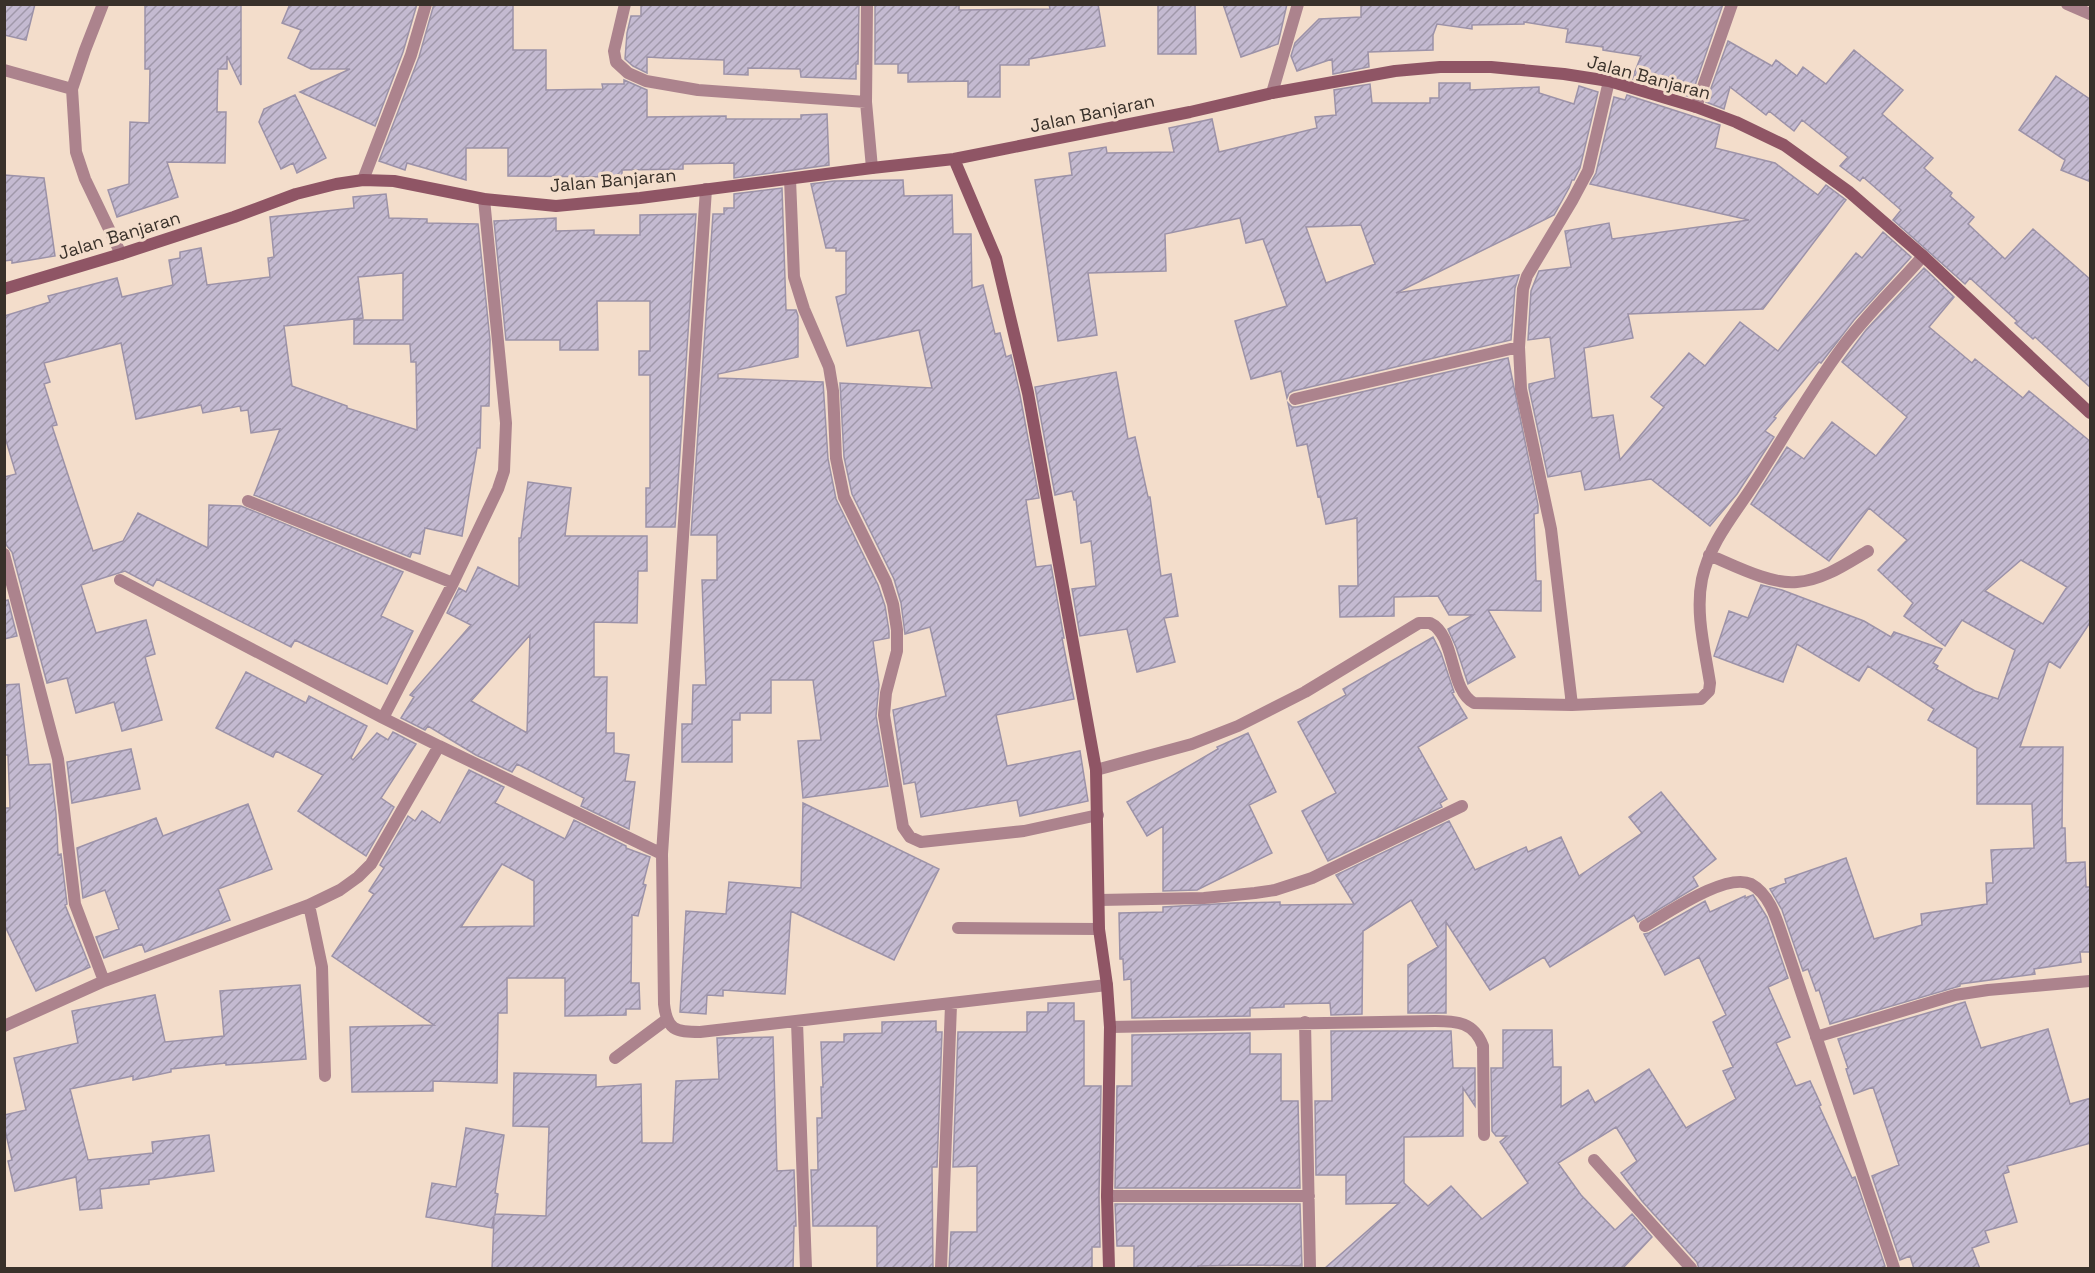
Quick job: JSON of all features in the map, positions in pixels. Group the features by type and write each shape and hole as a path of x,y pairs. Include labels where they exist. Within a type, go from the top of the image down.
{"street":[{"path":"103,4 72,89 76,152 85,178 121,254"},
{"path":"363,180 408,65 426,4"},
{"path":"625,4 614,51 616,62 621,69 646,81 698,90 866,102"},
{"path":"867,4 866,102 872,168"},
{"path":"1272,93 1298,4"},
{"path":"1696,106 1732,4"},
{"path":"2067,4 2091,14"},
{"name":"Jalan Banjaran","path":"4,289 121,254 296,194 336,184 363,180 394,181 484,199 556,206 640,198 954,159 1190,112 1272,93 1395,71 1440,67 1491,67 1609,81 1696,106 1736,122 1798,153 1848,191 1923,256 2091,413"},
{"path":"4,70 72,89"},
{"path":"1572,705 1551,529 1521,390 1519,347 1523,289 1527,276 1588,171 1609,81"},
{"path":"954,159 996,258 1028,393 1096,770 1099,928 1110,1027 1107,1196 1109,1269"},
{"path":"790,178 794,277 804,309 829,367 833,391 836,458 844,498 886,582 893,604 897,651 885,693 884,715 906,833 915,841 921,842 986,836 1024,831 1098,815"},
{"path":"706,189 662,854 666,1020 677,1030 700,1032 951,1005 1107,985"},
{"path":"383,718 453,583 498,489 504,471 506,445 504,402 484,199"},
{"path":"1096,770 1192,744 1238,726 1305,692 1419,623 1430,623 1440,631 1462,688 1471,702 1572,705 1694,700 1706,696 1710,683 1700,618 1700,597 1702,579 1709,555 1719,534 1745,498 1842,348 1923,256"},
{"path":"1295,399 1519,347"},
{"path":"248,501 453,583"},
{"path":"1709,555 1773,579 1795,583 1834,571 1868,551"},
{"path":"4,554 58,759 75,904 104,981"},
{"path":"120,580 383,718 662,854"},
{"path":"4,1026 104,981 309,905 349,884 371,864 439,746"},
{"path":"1099,900 1204,898 1275,890 1312,878 1462,806"},
{"path":"1645,926 1720,885 1749,883 1763,895 1773,909 1894,1269"},
{"path":"309,905 322,967 326,1076"},
{"path":"958,928 1099,928"},
{"path":"1816,1036 1955,995 2091,981"},
{"path":"941,1269 951,1005"},
{"path":"615,1058 666,1020"},
{"path":"797,1022 806,1269"},
{"path":"1110,1027 1305,1022 1459,1022 1471,1028 1479,1036 1483,1046 1484,1135"},
{"path":"1305,1022 1310,1269"},
{"path":"1594,1160 1691,1269"},
{"path":"1107,1196 1309,1196"}],"building":[{"path":"4,4 35,4 26,40 4,35"},
{"path":"145,4 241,4 241,85 227,56 227,69 218,69 217,112 226,112 225,163 167,162 178,197 117,217 108,190 129,184 130,122 149,123 150,69 145,69"},
{"path":"290,4 417,4 403,52 375,126 300,92 350,69 311,69 288,58 301,30 282,23"},
{"path":"434,4 513,4 513,50 546,50 546,90 603,89 602,84 624,84 624,80 647,90 647,117 726,116 726,119 801,119 801,115 827,114 829,165 734,178 734,163 683,164 683,169 622,170 622,177 508,176 508,148 466,148 466,180 407,163 405,170 379,161 419,57"},
{"path":"641,4 859,4 856,79 801,77 800,69 748,68 748,75 724,74 724,60 647,57 647,73 625,59 631,16 641,16"},
{"path":"875,4 959,4 959,10 1050,9 1049,4 1098,4 1105,46 1029,59 1029,65 1000,65 1000,97 968,97 968,81 908,82 908,73 898,73 898,64 875,64"},
{"path":"1158,4 1195,4 1196,54 1158,54"},
{"path":"1223,4 1287,4 1278,44 1241,57"},
{"path":"1361,4 1723,4 1691,97 1632,79 1641,56 1603,50 1603,47 1566,42 1568,29 1524,22 1524,24 1472,25 1472,29 1437,24 1433,35 1433,50 1368,52 1369,67 1333,74 1332,59 1297,71 1291,56 1295,43 1319,19 1361,17"},
{"path":"1728,41 1772,66 1776,60 1797,76 1803,67 1826,84 1854,50 1903,90 1882,114 1933,158 1924,168 1974,217 1968,224 2005,259 2033,229 2091,280 2091,388 2035,337 2033,339 2015,323 2017,321 1970,278 1965,284 1893,220 1901,210 1863,177 1860,181 1840,166 1848,157 1802,120 1794,131 1769,111 1766,115 1730,87 1724,109 1706,102"},
{"path":"2056,76 2091,100 2091,182 2061,170 2065,160 2019,130"},
{"path":"1439,83 1470,83 1470,90 1539,87 1539,93 1574,104 1579,86 1598,92 1580,168 1554,215 1396,293 1519,275 1515,288 1511,340 1293,391 1287,398 1281,371 1251,379 1235,321 1287,306 1263,239 1246,243 1240,218 1165,234 1166,271 1088,273 1097,335 1058,341 1035,180 1072,175 1069,153 1106,147 1107,153 1174,152 1169,128 1212,119 1219,152 1317,128 1315,117 1336,115 1334,90 1370,84 1372,103 1430,103 1430,98 1439,98","holes":["1361,225 1375,264 1326,283 1306,227"]},
{"path":"295,95 326,158 297,173 293,163 281,169 259,122 264,109"},
{"path":"1627,95 1720,125 1715,148 1775,163 1818,195 1826,185 1846,200 1763,309 1628,314 1633,338 1584,348 1592,418 1613,415 1620,460 1664,407 1651,397 1689,353 1705,366 1740,322 1778,351 1856,253 1862,258 1883,232 1911,257 1854,320 1821,363 1819,362 1774,417 1776,418 1765,431 1774,437 1737,494 1710,526 1651,479 1585,490 1581,471 1548,477 1529,388 1529,384 1555,378 1550,337 1528,340 1531,291 1539,271 1571,267 1565,231 1609,223 1612,239 1749,220 1590,184 1596,173 1614,97 1625,100"},
{"path":"4,175 44,178 55,256 12,263 12,260 4,261"},
{"path":"903,180 904,196 952,195 953,234 971,234 972,288 983,285 995,334 1000,333 1006,357 1011,355 1039,498 1026,500 1036,567 1051,565 1064,638 1062,638 1074,699 996,715 1007,766 1080,751 1088,801 1020,816 1017,800 921,817 915,782 904,784 893,710 946,696 930,627 905,634 901,603 894,579 852,494 844,457 840,383 932,388 919,330 847,346 836,297 846,294 846,251 826,248 811,184 834,181"},
{"path":"782,188 786,310 796,310 798,316 798,357 718,374 718,378 823,382 828,459 836,499 878,585 885,606 889,631 889,638 873,641 879,685 876,716 888,786 803,798 798,741 821,740 813,680 771,680 771,713 740,713 740,720 732,720 732,762 682,762 682,724 692,724 693,685 706,685 702,580 717,580 717,535 691,535 713,214 724,214 724,208 734,208 734,194"},
{"path":"386,194 389,218 427,219 427,223 478,224 490,340 489,406 481,406 480,448 477,448 462,536 425,528 420,554 412,552 410,557 254,495 280,429 251,433 248,410 241,411 240,406 203,413 201,405 136,419 121,343 44,363 50,382 44,384 57,425 52,426 93,551 123,541 138,513 208,548 209,505 241,506 403,572 381,616 413,631 387,684 295,640 291,647 157,579 153,586 125,571 81,585 96,633 146,620 155,654 145,657 162,720 122,731 114,702 76,713 67,678 47,683 12,552 4,539 4,477 16,474 4,434 4,316 50,302 48,296 117,278 122,297 173,285 169,260 180,258 180,252 201,248 207,285 270,277 268,258 274,257 270,217 354,208 353,197","holes":["403,273 403,320 354,320 354,344 410,344 411,362 416,362 417,430 347,408 347,406 292,386 284,326 363,318 358,277"]},
{"path":"696,214 675,527 646,527 646,488 650,488 650,375 639,375 639,351 650,351 650,301 597,301 598,350 560,350 560,340 506,340 494,221 556,218 556,231 594,230 594,235 640,235 640,215"},
{"path":"1924,268 1954,297 1929,327 1972,363 1975,359 2023,398 2029,391 2091,442 2091,621 2060,668 2049,661 2020,747 2063,747 2062,828 2065,828 2066,863 2085,862 2086,887 2091,887 2091,952 2080,952 2081,962 2034,969 2035,974 1960,984 1960,986 1830,1024 1819,990 1816,991 1808,969 1803,971 1782,910 1770,889 1786,883 1785,879 1846,858 1874,939 1922,925 1921,914 1987,904 1986,883 1993,883 1991,850 2034,848 2032,804 1977,804 1977,748 1928,720 1934,709 1868,666 1859,681 1797,644 1783,682 1714,656 1729,611 1748,618 1761,585 1782,590 1864,621 1891,637 1894,632 1942,649 1933,663 1938,666 1936,669 1975,691 1998,699 2015,650 1962,620 1945,646 1904,616 1913,603 1878,570 1907,540 1869,508 1829,561 1751,504 1787,447 1804,459 1832,422 1876,456 1907,417 1842,362 1866,330","holes":["2021,560 2067,587 2043,624 1985,591"]},
{"path":"1508,358 1538,505 1538,513 1534,514 1536,581 1541,581 1541,611 1488,610 1515,657 1468,684 1448,629 1473,615 1449,615 1438,596 1394,597 1394,616 1340,617 1339,586 1358,586 1357,518 1326,524 1307,444 1297,446 1288,403 1292,407 1297,407"},
{"path":"1116,372 1128,439 1135,437 1148,497 1150,497 1161,576 1171,574 1178,616 1164,618 1175,662 1137,672 1127,629 1080,636 1072,589 1096,586 1091,541 1081,543 1076,500 1074,500 1072,491 1055,495 1035,387"},
{"path":"528,482 571,488 565,536 647,536 647,571 638,571 637,623 594,622 594,677 607,677 606,733 614,733 614,753 629,755 625,781 635,782 629,829 581,806 584,798 517,764 512,772 476,755 428,726 425,730 401,718 414,697 410,695 471,625 447,613 459,588 466,592 478,567 519,587 519,538 521,538","holes":["530,635 527,733 471,701"]},
{"path":"8,600 17,636 4,639 4,601"},
{"path":"1433,637 1441,653 1454,692 1452,693 1467,718 1418,747 1447,799 1440,803 1442,807 1328,861 1302,811 1336,793 1298,722 1346,695 1343,689"},
{"path":"246,672 306,703 309,696 367,726 351,758 353,760 377,733 388,740 393,732 416,744 381,798 394,807 366,856 298,811 323,775 276,751 273,757 216,728"},
{"path":"19,684 29,765 50,764 58,855 61,854 67,904 65,905 90,967 36,991 4,924 4,808 10,808 8,755 4,755 4,685"},
{"path":"1248,733 1276,792 1249,805 1272,853 1197,890 1163,891 1163,826 1147,836 1127,802 1218,749 1217,747"},
{"path":"131,749 140,789 72,803 67,762"},
{"path":"469,770 504,787 495,803 565,839 574,820 626,848 650,857 638,916 632,915 631,983 639,983 640,1009 626,1009 626,1015 565,1016 565,978 507,978 507,1013 498,1013 497,1083 433,1081 433,1091 352,1092 350,1027 434,1025 332,956 374,894 369,891 384,868 380,865 408,816 415,821 422,811 440,823","holes":["502,864 534,881 534,926 461,927"]},
{"path":"1661,792 1716,859 1693,877 1698,886 1638,922 1634,915 1550,967 1544,957 1490,990 1446,922 1446,1013 1408,1013 1408,965 1438,947 1411,900 1363,931 1362,1014 1331,1015 1330,1003 1284,1004 1284,1007 1250,1008 1250,1016 1132,1018 1131,979 1124,980 1123,959 1120,959 1119,913 1163,912 1163,907 1234,903 1354,904 1336,875 1449,821 1475,870 1526,847 1528,852 1561,837 1579,876 1642,833 1629,817"},
{"path":"803,803 939,869 894,960 791,911 785,994 723,990 723,996 707,995 706,1014 680,1012 686,911 726,914 729,882 801,888"},
{"path":"248,804 272,869 218,889 230,920 145,952 142,944 104,958 96,937 119,929 105,890 83,898 77,848 156,818 163,836"},
{"path":"1753,895 1767,917 1788,978 1768,987 1790,1037 1776,1043 1796,1086 1810,1081 1852,1178 1855,1177 1885,1266 1879,1269 1699,1269 1697,1262 1642,1201 1621,1173 1637,1161 1616,1127 1558,1163 1581,1195 1615,1230 1632,1214 1652,1237 1622,1269 1324,1269 1399,1203 1346,1204 1346,1175 1316,1175 1315,1101 1332,1101 1331,1031 1451,1031 1453,1068 1475,1068 1475,1106 1463,1088 1463,1136 1404,1137 1404,1183 1428,1206 1451,1186 1482,1219 1528,1183 1500,1142 1507,1136 1496,1136 1492,1131 1491,1068 1503,1068 1503,1030 1552,1030 1553,1067 1561,1067 1561,1107 1588,1090 1595,1103 1649,1069 1686,1128 1736,1099 1723,1071 1733,1067 1713,1022 1726,1015 1699,957 1665,975 1644,934 1705,901 1710,912 1745,896 1745,898"},
{"path":"300,985 306,1059 226,1065 226,1063 171,1069 171,1072 133,1080 133,1076 70,1089 88,1160 153,1153 152,1142 209,1135 214,1171 149,1180 149,1184 100,1189 102,1208 80,1210 76,1177 15,1191 8,1161 12,1160 4,1126 4,1115 26,1110 14,1058 78,1043 72,1011 155,995 165,1042 224,1036 220,991"},
{"path":"1965,1002 1981,1048 2048,1029 2070,1104 2091,1098 2091,1143 2007,1166 2009,1172 2003,1174 2017,1222 1985,1231 1989,1242 1972,1248 1980,1269 1914,1269 1910,1256 1900,1260 1872,1176 1899,1165 1873,1087 1854,1094 1838,1039"},
{"path":"1048,1003 1074,1003 1074,1021 1084,1021 1084,1086 1101,1086 1100,1247 1092,1247 1092,1269 949,1269 951,1232 977,1232 977,1166 953,1167 958,1032 1027,1032 1027,1012 1048,1012"},
{"path":"936,1021 936,1032 942,1032 937,1167 932,1167 933,1269 877,1269 877,1226 813,1226 811,1170 818,1170 817,1118 822,1118 821,1087 823,1087 821,1042 844,1042 844,1034 882,1033 882,1022"},
{"path":"1250,1033 1250,1054 1281,1054 1281,1101 1298,1101 1300,1188 1115,1188 1117,1086 1132,1086 1132,1035"},
{"path":"773,1037 777,1171 794,1170 796,1226 794,1226 793,1269 492,1269 494,1217 492,1228 426,1217 432,1183 456,1187 466,1128 504,1135 495,1193 498,1194 495,1214 546,1216 549,1127 513,1126 514,1073 596,1075 596,1087 641,1084 642,1143 673,1143 676,1081 719,1079 717,1038"},
{"path":"1115,1204 1300,1204 1302,1266 1253,1265 1198,1266 1198,1269 1134,1269 1134,1246 1117,1246"}]}
